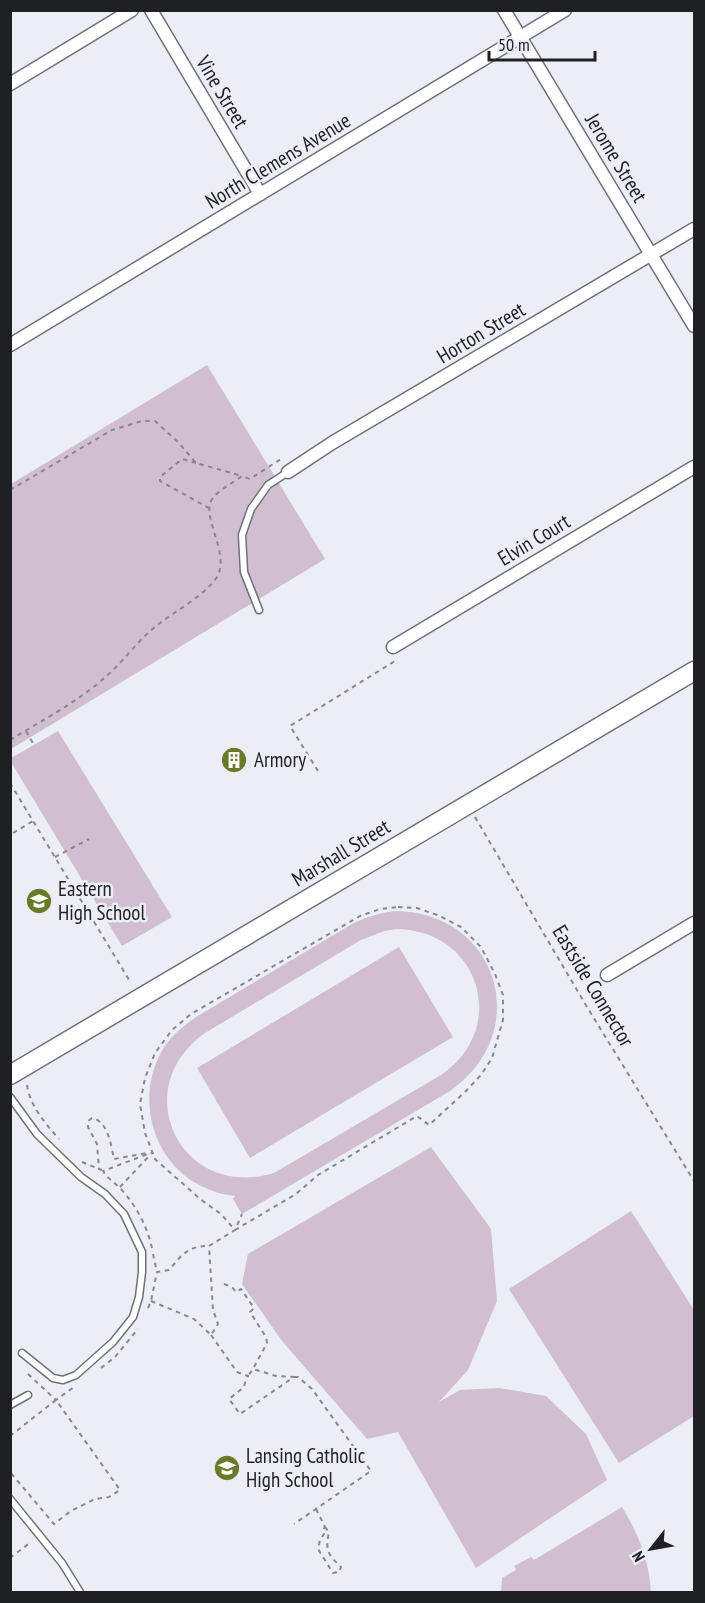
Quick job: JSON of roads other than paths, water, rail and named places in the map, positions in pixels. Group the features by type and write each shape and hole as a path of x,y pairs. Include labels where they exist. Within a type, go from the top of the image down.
{"street":[{"path":"10,84 132,10"},
{"name":"Vine Street","path":"151,10 260,194"},
{"name":"Jerome Street","path":"504,10 694,326"},
{"name":"North Clemens Avenue","path":"10,345 565,10"},
{"name":"Horton Street","path":"288,472 332,443 694,229"},
{"name":"Elvin Court","path":"393,647 694,467"},
{"name":"Marshall Street","path":"10,1076 694,671"},
{"path":"607,975 694,923"}],"lane":[{"path":"259,610 244,572 242,535 251,509 268,485 288,472"},
{"path":"10,1097 37,1134 81,1177 105,1194 124,1214 142,1252 139,1297 133,1317 113,1342 76,1375 63,1380 53,1377 22,1353"},
{"path":"10,1405 28,1395"},
{"path":"10,1498 62,1563 80,1593"}],"place":[{"name":"Armory","path":"234,760"},
{"name":"Eastern High School","path":"39,901"},
{"name":"Lansing Catholic High School","path":"227,1468"}]}
